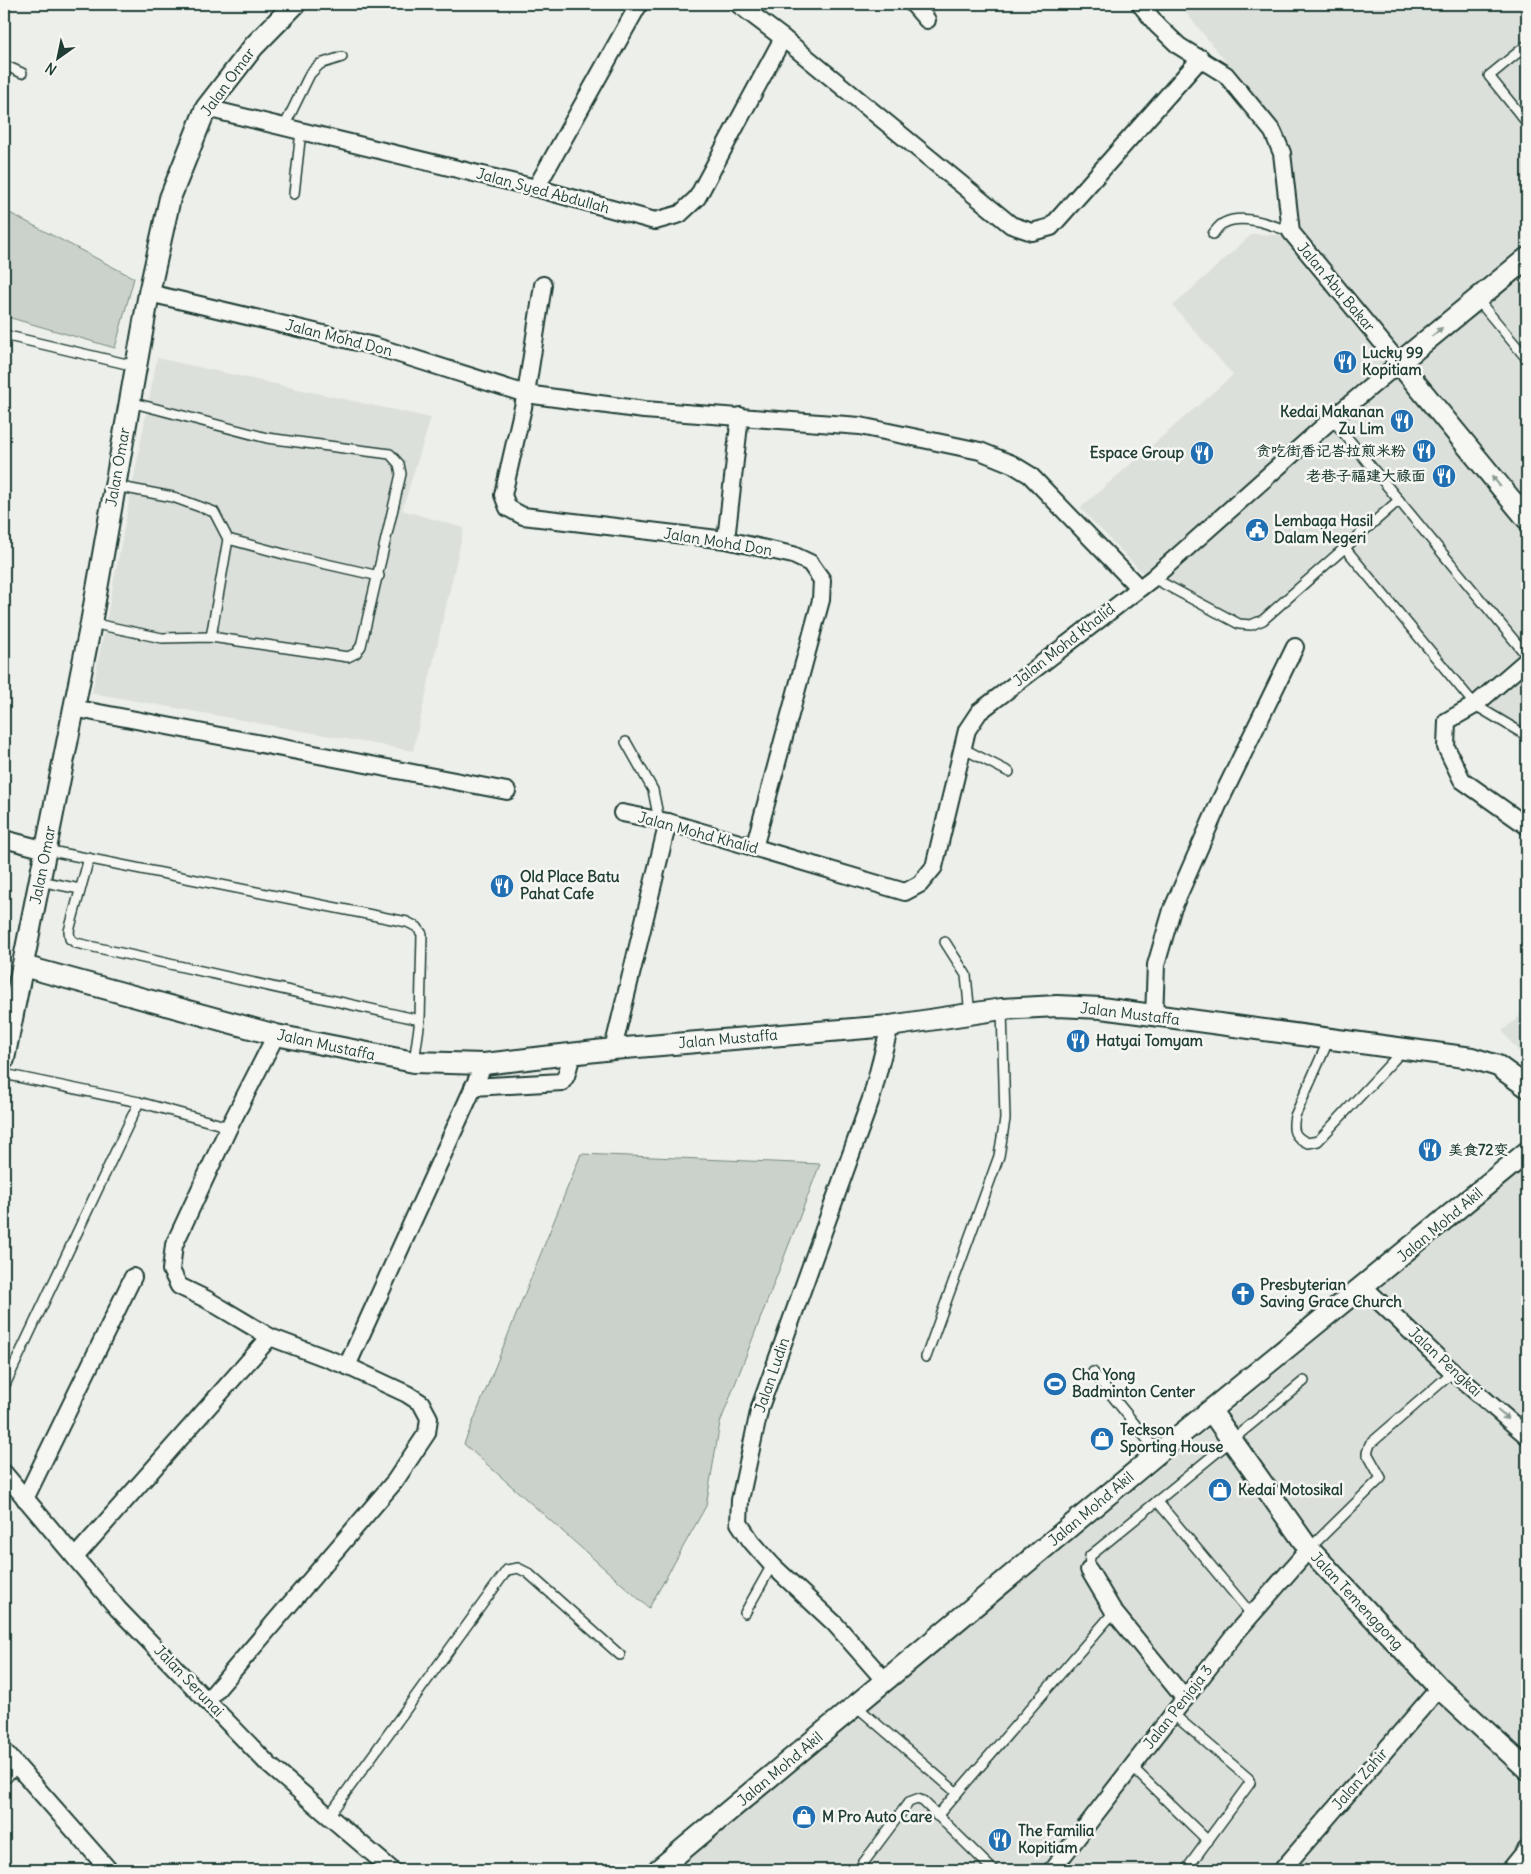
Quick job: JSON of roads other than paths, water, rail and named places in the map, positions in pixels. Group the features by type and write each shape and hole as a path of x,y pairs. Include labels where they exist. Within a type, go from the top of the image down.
{"street":[{"name":"Jalan Omar","path":"23,966 91,623 130,402 134,366 148,293 170,198 206,108 254,46 295,4"},
{"path":"536,188 639,4"},
{"path":"738,4 784,38 1011,224 1032,232 1051,227 1201,58"},
{"path":"913,4 927,20"},
{"name":"Jalan Abu Bakar","path":"1140,4 1156,26 1179,46 1226,75 1273,132 1282,153 1291,232 1527,519"},
{"name":"Jalan Syed Abdullah","path":"206,108 536,188 655,221 680,214 697,198 784,38"},
{"name":"Jalan Mohd Khalid","path":"622,813 664,821 905,892 920,884 934,867 967,730 979,712 1146,583 1332,419 1527,258"},
{"path":"526,394 543,285"},
{"name":"Jalan Mohd Don","path":"148,293 374,346 526,394 644,410 860,426 980,451 1012,464 1030,475 1146,583"},
{"name":"Jalan Mohd Don","path":"526,394 503,495 508,508 522,516 726,540 793,555 810,563 822,580 821,600 754,848"},
{"path":"726,540 740,416"},
{"path":"1154,1017 1156,965 1172,910 1219,802 1295,647"},
{"path":"1527,660 1475,705 1447,721 1446,747 1462,780 1527,826"},
{"path":"73,708 507,791"},
{"path":"613,1049 664,821"},
{"path":"4,839 46,850"},
{"path":"4,1046 23,966"},
{"name":"Jalan Mustaffa","path":"23,966 276,1035 414,1062 484,1064 613,1049 890,1026 1002,1009 1056,1006 1101,1008 1154,1017 1472,1058 1498,1066 1527,1087"},
{"name":"Jalan Ludin","path":"885,1681 835,1624 772,1565 751,1542 740,1523 740,1500 760,1407 872,1096 890,1026"},
{"path":"208,1700 395,1481 426,1433 429,1418 422,1403 407,1394 347,1366 270,1337 206,1299 179,1286 171,1270 174,1245 229,1126 276,1035"},
{"path":"473,1087 562,1082 566,1076 572,1054"},
{"path":"347,1366 484,1064"},
{"name":"Jalan Mohd Akil","path":"658,1870 1158,1453 1364,1287 1527,1152"},
{"path":"26,1499 133,1277"},
{"name":"Jalan Pengkai","path":"1364,1287 1453,1372 1526,1433"},
{"path":"76,1556 270,1337"},
{"name":"Jalan Temenggong","path":"1211,1411 1309,1549 1439,1688 1527,1769"},
{"name":"Jalan Serunai","path":"4,1473 76,1556 118,1609 269,1765 392,1870"},
{"name":"Jalan Penjaja 3","path":"1052,1870 1252,1615 1309,1549"},
{"path":"1089,1570 1114,1612 1185,1699"},
{"name":"Jalan Zahir","path":"1282,1870 1439,1688"},
{"path":"4,1751 108,1870"},
{"path":"1510,1870 1527,1849"}],"lane":[{"path":"1527,45 1489,76 1527,123"},
{"path":"284,127 310,74 320,64 342,56"},
{"path":"4,65 22,73"},
{"path":"294,194 301,131"},
{"path":"1213,234 1224,223 1242,220 1272,225 1291,232"},
{"path":"1477,299 1527,359"},
{"path":"4,335 134,366"},
{"path":"91,623 162,638 212,637 348,657 356,653 361,646 379,576 400,474 399,464 390,454 268,438 130,402"},
{"path":"1332,419 1527,656"},
{"path":"115,486 173,497 214,512 228,539 212,637"},
{"path":"1146,583 1239,624 1251,625 1263,620 1399,500"},
{"path":"228,539 290,556 379,576"},
{"path":"1345,548 1475,705 1527,736"},
{"path":"626,742 653,790 664,821"},
{"path":"964,748 1009,772"},
{"path":"46,850 412,925 422,934 420,1020 414,1062"},
{"path":"89,858 69,931 70,939 76,943 420,1020"},
{"path":"40,882 80,889"},
{"path":"945,942 966,975 970,1015"},
{"path":"926,1357 999,1156 1005,1119 1002,1009"},
{"path":"1329,1039 1295,1116 1292,1128 1296,1136 1308,1143 1318,1141 1404,1049"},
{"path":"4,1074 139,1102 229,1126"},
{"path":"4,1387 139,1102"},
{"path":"1093,1372 1158,1453"},
{"path":"1309,1549 1382,1478 1367,1453 1367,1448 1370,1444 1453,1372"},
{"path":"1089,1570 1090,1556 1304,1381"},
{"path":"1157,1501 1252,1615"},
{"path":"744,1613 772,1565"},
{"path":"328,1817 507,1570 518,1568 528,1573 620,1655"},
{"path":"937,1816 1114,1612"},
{"path":"856,1706 957,1793"},
{"path":"1173,1714 1248,1778 1250,1783 1186,1870"},
{"path":"4,1780 18,1767"},
{"path":"1132,1767 1208,1841"},
{"path":"858,1870 909,1802 917,1799 923,1801 989,1869"}],"place":[{"name":"Lucky 99 Kopitiam","path":"1345,362"},
{"name":"Kedai Makanan Zu Lim","path":"1402,421"},
{"name":"贪吃街香记峇拉煎米粉","path":"1424,451"},
{"name":"Espace Group","path":"1202,453"},
{"name":"老巷子福建大禄面","path":"1444,476"},
{"name":"Lembaga Hasil Dalam Negeri","path":"1257,530"},
{"name":"Old Place Batu Pahat Cafe","path":"502,886"},
{"name":"Hatyai Tomyam","path":"1078,1041"},
{"name":"美食72变","path":"1430,1150"},
{"name":"Presbyterian Saving Grace Church","path":"1243,1294"},
{"name":"Cha Yong Badminton Center","path":"1055,1384"},
{"name":"Teckson Sporting House","path":"1102,1439"},
{"name":"Kedai Motosikal","path":"1220,1490"},
{"name":"M Pro Auto Care","path":"804,1817"},
{"name":"The Familia Kopitiam","path":"1000,1840"}]}
